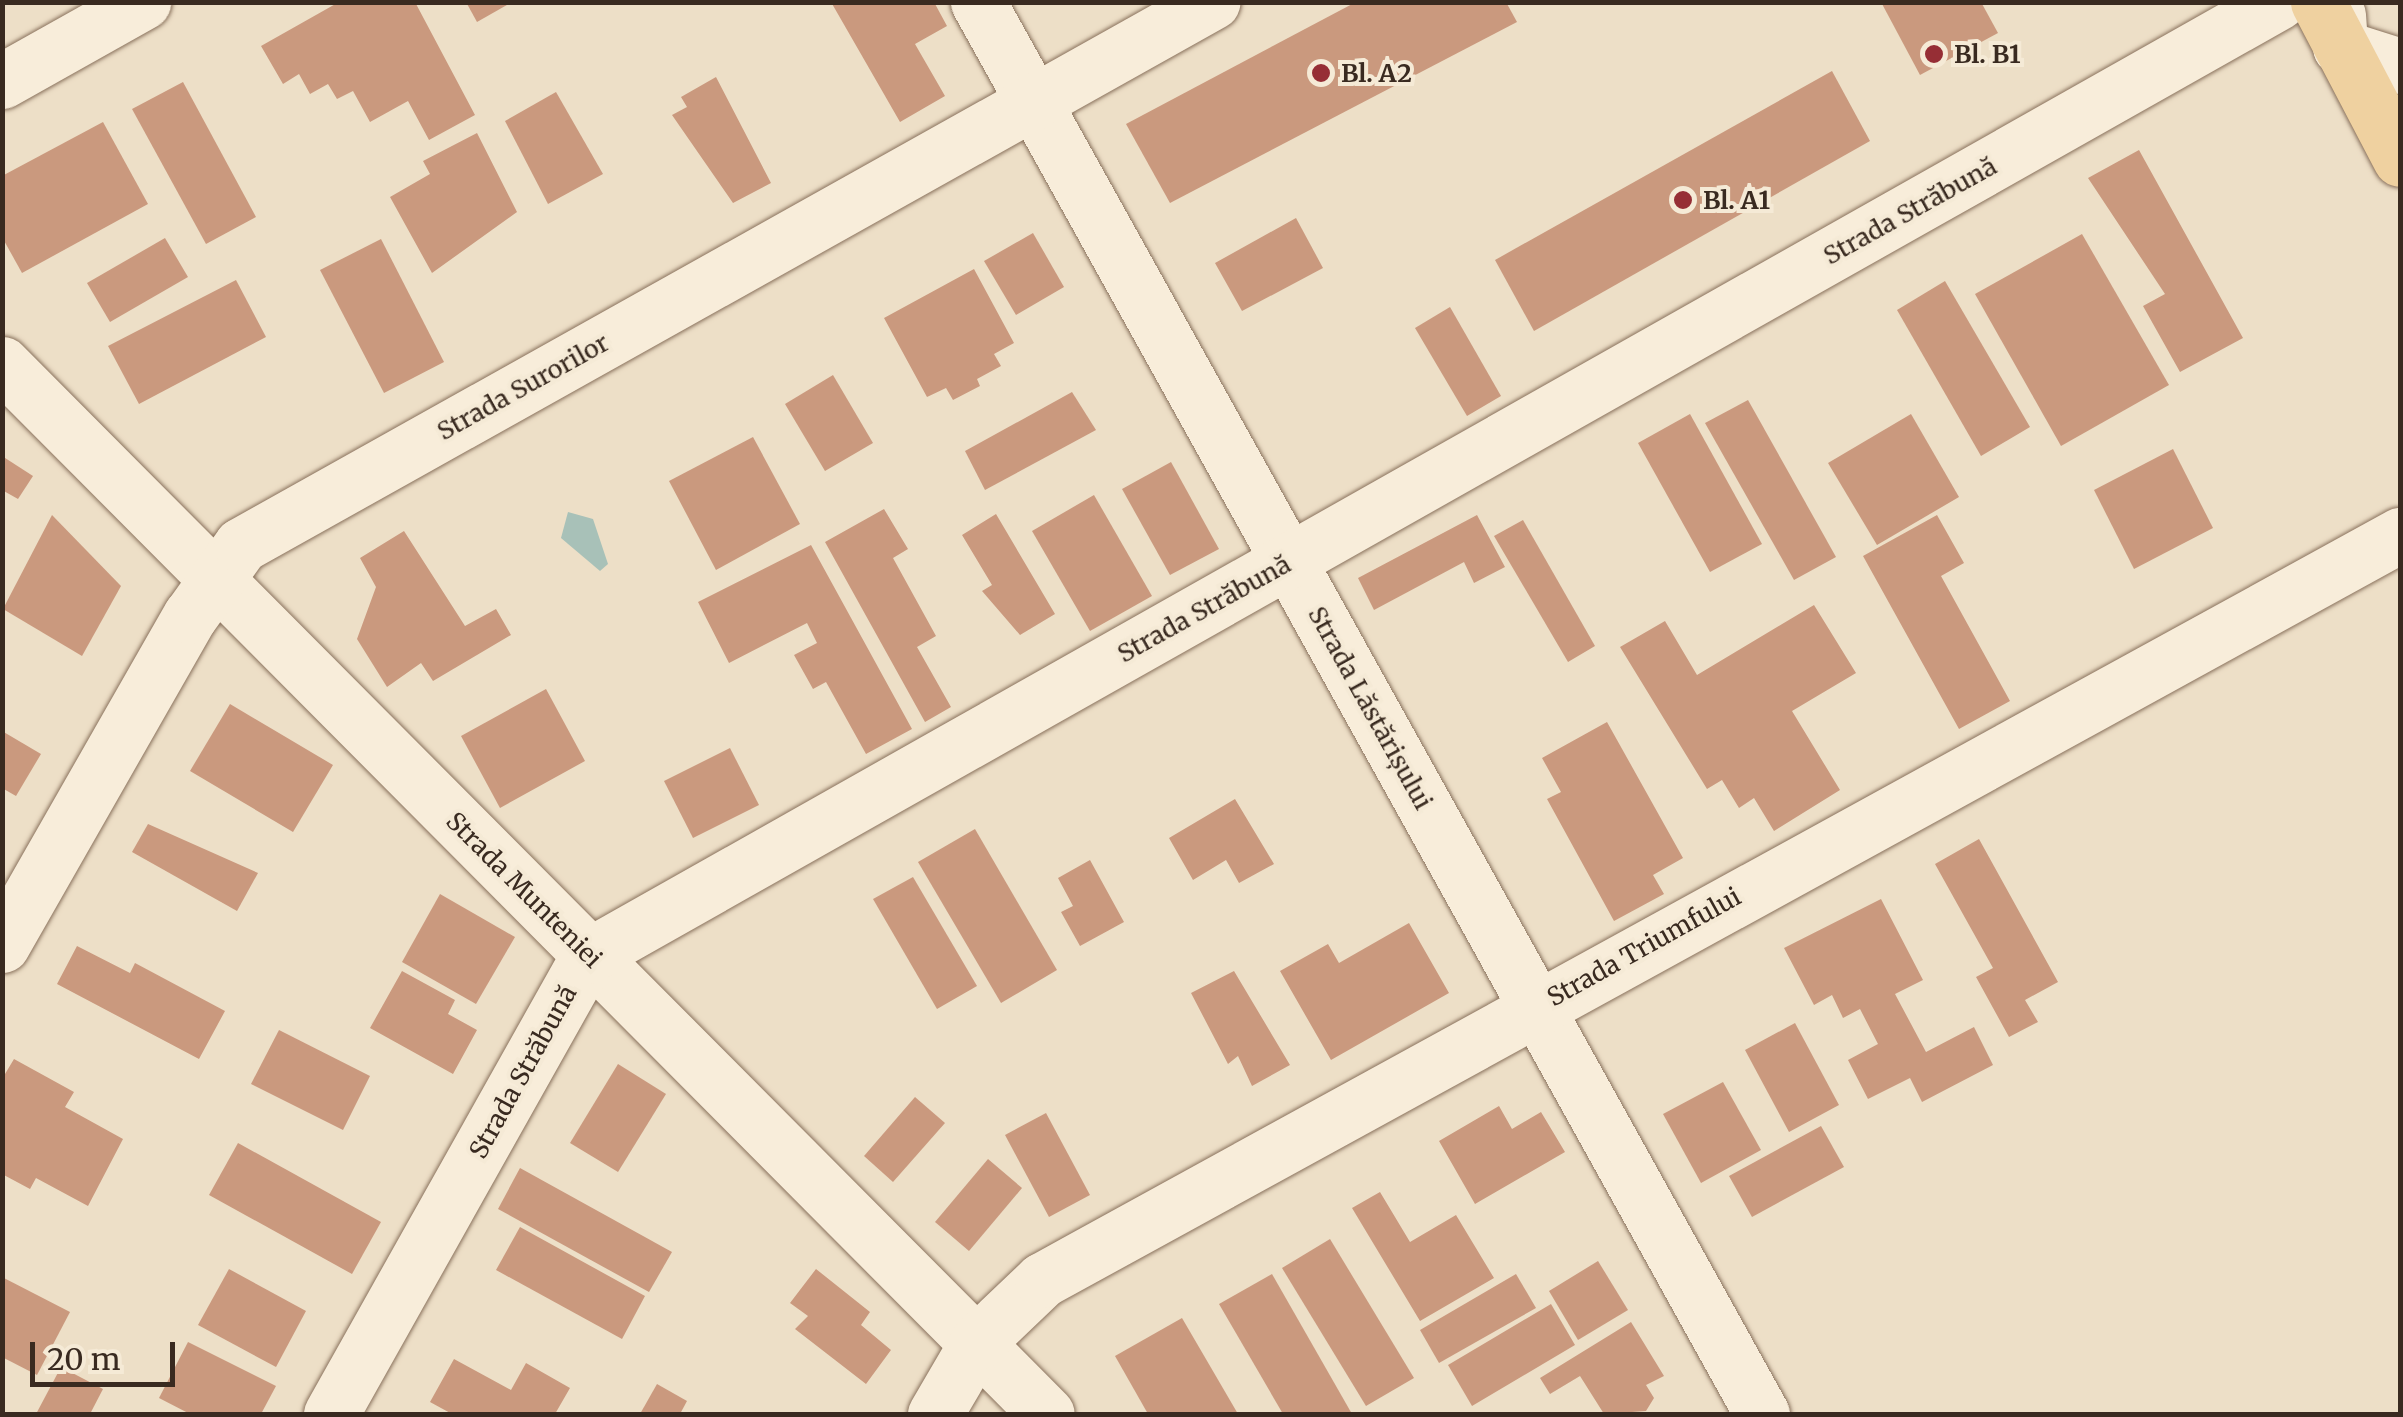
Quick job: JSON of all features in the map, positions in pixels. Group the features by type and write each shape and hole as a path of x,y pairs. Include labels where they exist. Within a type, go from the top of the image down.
{"main road":[{"path":"2333,17 2400,160"}],"street":[{"path":"2,81 143,2"},
{"name":"Strada Lăstărișului","path":"978,2 1762,1414"},
{"name":"Strada Surorilor","path":"2,945 213,578 241,546 1212,2"},
{"name":"Strada Străbună","path":"331,1414 588,956 2278,2"},
{"path":"2333,17 2400,66"},
{"name":"Strada Munteniei","path":"2,364 1047,1414"},
{"name":"Strada Triumfului","path":"935,1414 977,1342 1042,1280 2400,535"}],"water":[{"path":"568,512 593,519 608,564 600,571 561,538"}],"building":[{"path":"339,2 415,2 475,115 429,140 408,101 370,122 353,91 337,99 328,84 310,94 299,74 283,84 261,46"},
{"path":"466,2 512,2 477,22"},
{"path":"831,2 934,2 947,26 915,44 945,96 900,122"},
{"name":"Bl. A2","path":"1356,2 1506,2 1517,22 1170,203 1126,124"},
{"name":"Bl. B1","path":"1881,2 1981,2 1998,33 1920,75"},
{"name":"Bl. A1","path":"1832,71 1870,141 1534,331 1495,260"},
{"path":"716,77 771,183 733,203 672,115 687,107 681,97"},
{"path":"183,82 256,217 206,244 132,109"},
{"path":"556,92 603,174 548,204 505,121"},
{"path":"103,122 148,204 22,273 2,237 2,176"},
{"path":"477,133 517,212 432,273 390,197 430,174 423,161"},
{"path":"2139,150 2243,338 2180,372 2143,306 2165,294 2088,178"},
{"path":"1296,218 1323,268 1242,311 1215,263"},
{"path":"1033,233 1064,287 1016,315 984,261"},
{"path":"2082,234 2169,385 2061,446 1975,294"},
{"path":"165,238 188,277 110,322 87,283"},
{"path":"381,239 444,362 384,393 320,270"},
{"path":"974,269 1014,343 994,354 1001,366 977,379 980,386 953,400 946,388 927,397 884,318"},
{"path":"236,280 266,337 139,404 108,346"},
{"path":"1945,281 2030,427 1981,456 1897,310"},
{"path":"1450,307 1501,396 1467,416 1415,328"},
{"path":"833,375 873,443 825,471 785,404"},
{"path":"1072,392 1096,430 985,490 965,451"},
{"path":"1748,400 1836,557 1794,580 1705,423"},
{"path":"1690,414 1762,544 1710,572 1638,443"},
{"path":"1911,414 1959,497 1877,545 1828,463"},
{"path":"753,437 800,524 716,570 669,481"},
{"path":"2173,449 2213,528 2134,569 2094,490"},
{"path":"2,456 33,476 18,499 2,490"},
{"path":"1171,462 1219,549 1170,575 1122,489"},
{"path":"1094,495 1152,596 1090,631 1032,531"},
{"path":"884,509 908,549 893,558 936,636 917,647 951,707 925,722 825,542"},
{"path":"996,514 1055,614 1020,635 982,591 992,585 962,535"},
{"path":"52,515 121,586 82,656 3,609"},
{"path":"1477,515 1505,567 1474,583 1464,562 1374,610 1358,578"},
{"path":"1937,515 1964,563 1941,576 2010,701 1959,729 1863,556"},
{"path":"1523,520 1595,646 1568,662 1494,536"},
{"path":"404,531 465,626 496,609 511,635 433,681 421,663 387,687 357,639 376,587 360,558"},
{"path":"811,545 912,729 866,754 826,682 813,689 794,655 817,643 807,623 729,663 698,602"},
{"path":"1814,605 1856,673 1792,711 1840,790 1774,831 1754,798 1739,808 1722,780 1707,789 1620,647 1665,621 1697,675"},
{"path":"546,689 585,761 500,808 461,736"},
{"path":"230,704 333,765 293,832 190,771"},
{"path":"1607,722 1683,858 1653,875 1664,894 1614,921 1547,799 1561,792 1542,758"},
{"path":"2,731 41,754 16,796 2,788"},
{"path":"730,748 759,805 693,838 664,781"},
{"path":"1235,799 1274,864 1239,883 1226,860 1193,880 1169,838"},
{"path":"148,824 258,873 237,911 132,852"},
{"path":"975,829 1057,970 1001,1003 918,862"},
{"path":"1979,839 2058,982 2025,1000 2038,1022 2009,1037 1976,977 1993,968 1935,864"},
{"path":"1090,860 1124,922 1080,946 1061,912 1073,906 1058,878"},
{"path":"913,877 977,986 937,1009 873,899"},
{"path":"440,894 515,937 476,1004 402,962"},
{"path":"1881,899 1923,980 1895,994 1926,1052 1974,1027 1993,1065 1922,1102 1910,1078 1868,1099 1848,1060 1878,1044 1860,1009 1843,1018 1832,995 1814,1005 1784,948"},
{"path":"1409,923 1449,993 1331,1060 1280,971 1328,944 1339,963"},
{"path":"77,946 130,973 135,963 225,1011 199,1059 57,984"},
{"path":"402,971 455,1000 448,1014 477,1030 453,1074 370,1028"},
{"path":"1234,971 1290,1065 1252,1086 1238,1056 1228,1064 1191,993"},
{"path":"1795,1023 1839,1105 1789,1132 1745,1050"},
{"path":"279,1030 370,1076 343,1130 251,1084"},
{"path":"14,1059 74,1092 65,1107 123,1139 88,1206 36,1178 30,1189 2,1174 2,1079"},
{"path":"618,1064 666,1094 618,1172 570,1143"},
{"path":"1723,1082 1761,1150 1701,1183 1663,1114"},
{"path":"915,1097 945,1123 893,1182 864,1156"},
{"path":"1499,1106 1512,1129 1541,1112 1565,1152 1475,1204 1439,1141"},
{"path":"1046,1113 1090,1195 1049,1217 1005,1135"},
{"path":"1821,1126 1844,1167 1752,1217 1729,1176"},
{"path":"238,1143 381,1222 352,1274 209,1195"},
{"path":"988,1159 1022,1188 969,1251 935,1222"},
{"path":"520,1168 672,1252 649,1292 498,1209"},
{"path":"1380,1192 1410,1242 1456,1215 1494,1278 1420,1321 1352,1208"},
{"path":"520,1227 645,1296 622,1339 496,1270"},
{"path":"1330,1239 1414,1378 1366,1406 1282,1268"},
{"path":"1598,1261 1628,1310 1578,1340 1549,1291"},
{"path":"229,1269 306,1311 276,1367 198,1325"},
{"path":"816,1269 870,1312 861,1325 891,1350 866,1384 795,1329 808,1316 790,1303"},
{"path":"1272,1274 1352,1414 1283,1414 1219,1304"},
{"path":"1516,1274 1536,1308 1439,1363 1420,1330"},
{"path":"2,1277 70,1312 37,1375 2,1357"},
{"path":"1551,1304 1575,1345 1472,1406 1448,1365"},
{"path":"1182,1318 1238,1414 1148,1414 1115,1356"},
{"path":"1631,1322 1664,1376 1646,1385 1654,1398 1646,1411 1604,1414 1580,1376 1550,1394 1540,1378"},
{"path":"188,1342 276,1386 261,1414 190,1414 159,1398"},
{"path":"454,1359 511,1390 526,1363 570,1388 555,1414 452,1414 430,1402"},
{"path":"61,1367 103,1389 90,1414 36,1414"},
{"path":"657,1384 687,1401 680,1414 640,1414"}],"place":[{"name":"Bl. B1","path":"1934,54"},
{"name":"Bl. A2","path":"1321,73"},
{"name":"Bl. A1","path":"1683,200"}]}
